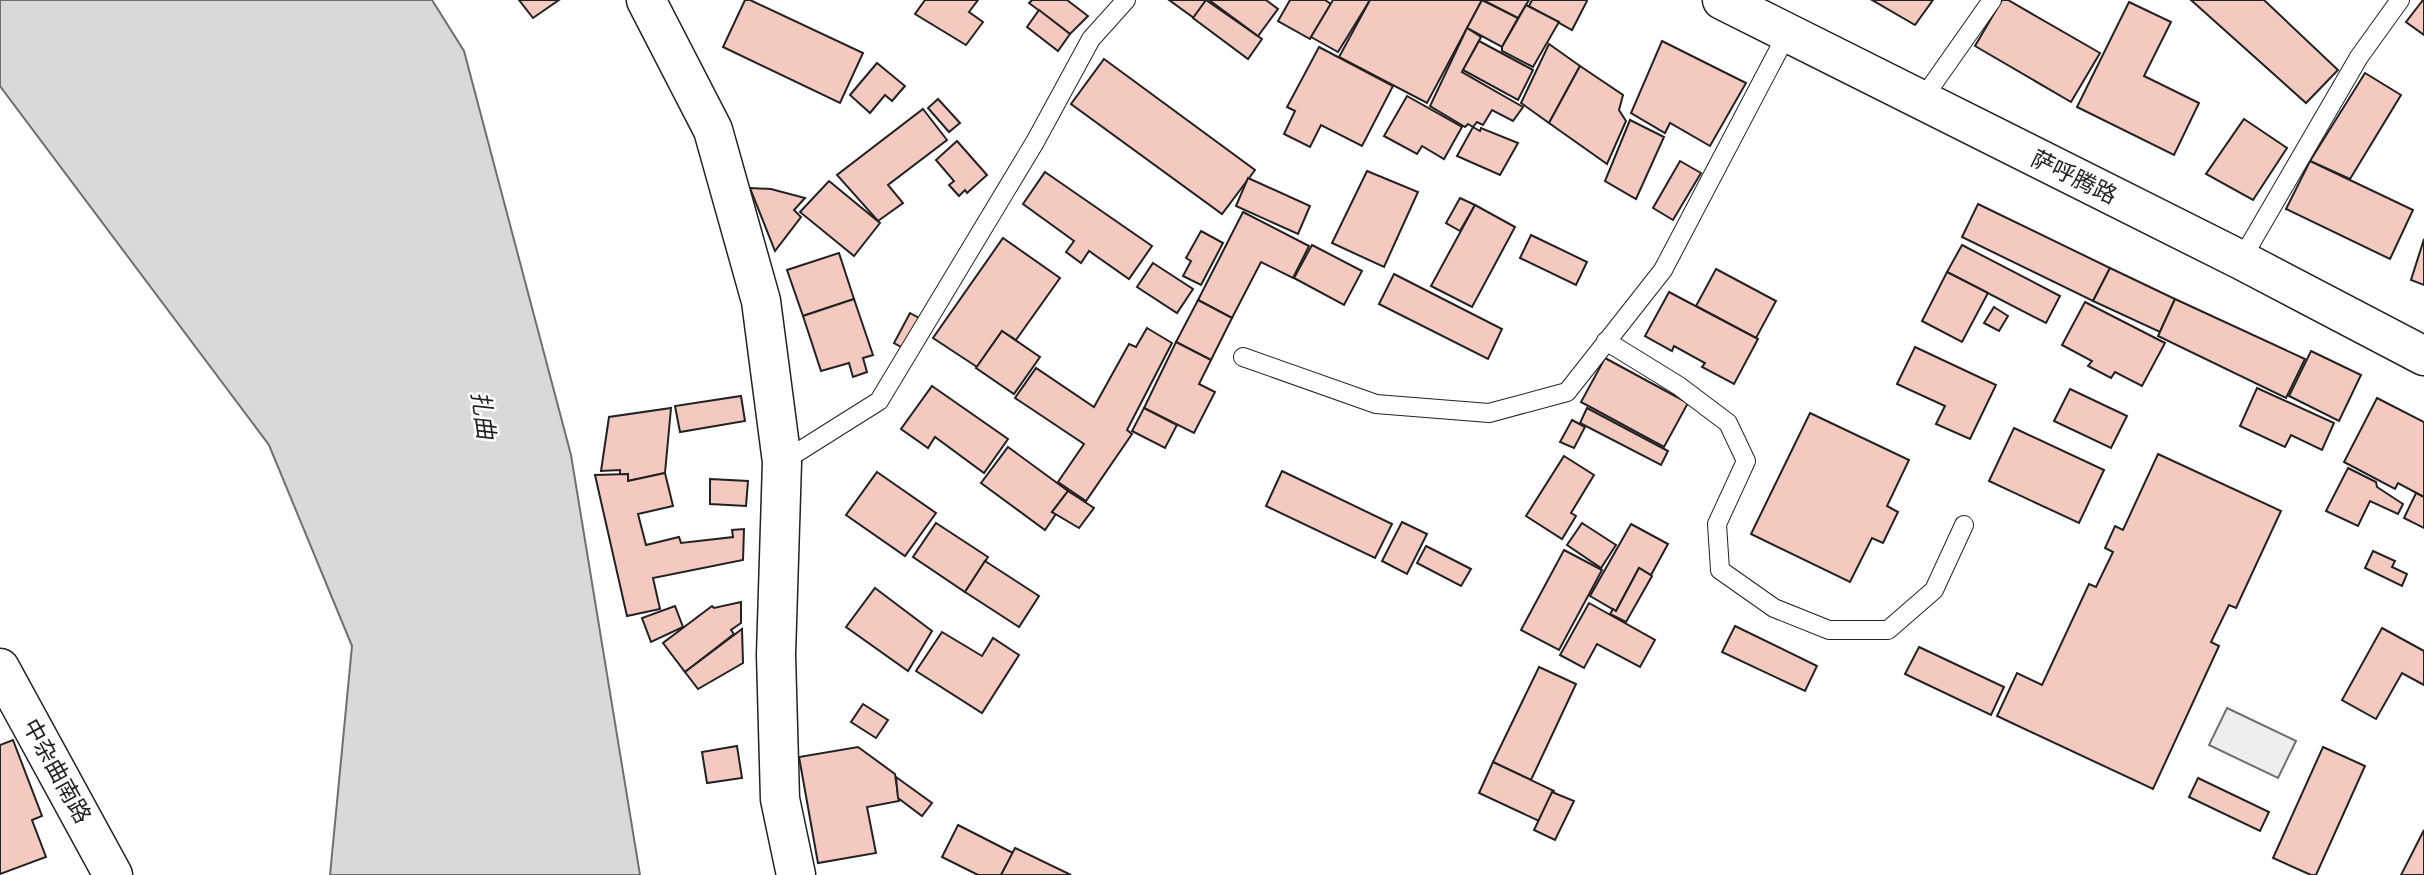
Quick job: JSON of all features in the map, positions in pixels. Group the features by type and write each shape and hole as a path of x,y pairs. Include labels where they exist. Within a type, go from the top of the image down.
{"main road":[{"path":"646,0 713,130 761,301 782,462 776,655 780,799 796,875"},
{"name":"萨呼腾路","path":"1722,0 2241,260 2424,356"},
{"name":"中杂曲南路","path":"0,668 113,875"}],"lane":[{"path":"782,462 879,401 1035,142 1091,38 1126,0"},
{"path":"1921,101 1992,0"},
{"path":"2241,260 2359,57 2400,0"},
{"path":"1243,357 1376,404 1489,413 1567,392 1663,270 1787,34"},
{"path":"1606,341 1679,386 1728,423 1746,461 1717,524 1720,570 1774,608 1829,630 1888,629 1934,590 1964,525"}],"shaded area":[{"path":"2227,708 2296,741 2278,778 2209,745"}],"water":[{"name":"扎曲","path":"0,0 432,0 464,51 571,455 640,875 330,875 352,646 269,445 0,86"}],"building":[{"path":"519,0 559,0 533,18"},
{"path":"745,0 863,53 840,103 723,47"},
{"path":"925,0 978,0 969,12 983,22 966,45 915,14"},
{"path":"1032,0 1067,0 1088,16 1070,34 1029,3"},
{"path":"1169,0 1206,0 1194,18"},
{"path":"1206,0 1262,39 1248,59 1193,18"},
{"path":"1209,0 1266,0 1278,9 1258,36"},
{"path":"1290,0 1325,0 1331,4 1310,39 1278,21"},
{"path":"1333,0 1370,0 1338,52 1311,37"},
{"path":"1370,0 1482,0 1427,103 1339,57"},
{"path":"1482,0 1518,18 1502,47 1467,28"},
{"path":"1483,0 1529,0 1518,18"},
{"path":"1532,0 1587,1 1572,30 1529,6"},
{"path":"1872,0 1933,0 1915,25"},
{"path":"2002,0 2008,0 2100,53 2071,102 1975,46"},
{"path":"2191,0 2264,0 2338,70 2306,103"},
{"path":"2424,0 2424,35 2406,22"},
{"path":"2129,2 2171,22 2144,76 2199,103 2174,155 2077,107"},
{"path":"1526,5 1559,22 1533,67 1502,51"},
{"path":"1039,10 1070,34 1058,51 1027,27"},
{"path":"1467,28 1481,37 1462,72 1523,107 1513,121 1492,110 1483,125 1477,122 1473,127 1468,124 1465,127 1430,106"},
{"path":"1479,41 1533,70 1518,100 1463,70"},
{"path":"1662,41 1746,83 1710,146 1670,123 1665,133 1631,113"},
{"path":"1549,44 1580,66 1549,123 1521,103"},
{"path":"1319,47 1393,86 1362,146 1321,125 1310,147 1284,134 1295,111 1287,107"},
{"path":"1104,59 1255,170 1222,214 1071,104"},
{"path":"877,63 905,86 892,101 885,95 870,113 850,95"},
{"path":"1580,66 1623,95 1619,110 1626,121 1607,164 1549,123"},
{"path":"2365,73 2401,95 2350,179 2310,161"},
{"path":"1407,96 1462,127 1444,159 1422,146 1417,154 1384,136"},
{"path":"938,99 960,123 949,132 928,108"},
{"path":"923,109 947,140 888,185 903,203 878,221 837,175"},
{"path":"2244,119 2287,148 2253,200 2206,174"},
{"path":"1630,120 1664,137 1636,199 1605,181"},
{"path":"1473,127 1518,143 1500,175 1457,156"},
{"path":"957,141 987,175 967,193 965,190 959,196 949,185 954,181 936,160"},
{"path":"1680,161 1701,173 1673,220 1653,208"},
{"path":"2310,161 2413,210 2390,259 2286,209"},
{"path":"1367,171 1418,192 1384,267 1332,243"},
{"path":"1045,172 1152,246 1129,279 1089,251 1081,263 1066,252 1074,241 1023,204"},
{"path":"1248,178 1310,206 1298,234 1236,206"},
{"path":"829,181 880,223 854,256 800,212"},
{"path":"750,188 771,189 805,198 794,210 801,217 775,251"},
{"path":"1460,198 1475,205 1460,231 1446,223"},
{"path":"1978,204 2110,268 2093,301 1962,237"},
{"path":"1475,205 1515,227 1472,307 1431,286"},
{"path":"1243,212 1309,246 1293,278 1261,262 1232,318 1198,300"},
{"path":"1201,231 1223,243 1201,285 1183,276 1191,261 1186,258"},
{"path":"1531,235 1587,262 1576,285 1520,258"},
{"path":"1003,238 1060,278 1016,340 1002,331 977,367 933,338"},
{"path":"2424,239 2424,285 2411,280"},
{"path":"1312,245 1362,271 1344,305 1294,278"},
{"path":"1962,245 2060,296 2046,323 1947,272"},
{"path":"839,253 854,299 803,316 787,270"},
{"path":"1153,263 1193,289 1177,313 1137,287"},
{"path":"2110,268 2175,299 2160,332 2093,301"},
{"path":"1716,269 1776,301 1756,338 1696,306"},
{"path":"1947,272 1988,293 1962,342 1922,321"},
{"path":"1394,274 1502,329 1488,359 1379,304"},
{"path":"1669,292 1758,339 1734,384 1702,367 1705,363 1674,346 1672,351 1645,336"},
{"path":"854,299 873,355 863,358 867,372 853,377 849,363 821,371 803,316"},
{"path":"2175,299 2305,359 2286,398 2158,336"},
{"path":"1198,300 1232,318 1211,360 1176,342"},
{"path":"2085,302 2165,343 2142,386 2115,372 2111,378 2088,366 2092,361 2062,345"},
{"path":"1994,307 2008,316 1999,331 1984,323"},
{"path":"910,313 919,318 903,348 894,343"},
{"path":"1147,328 1172,343 1127,430 1132,434 1086,501 1058,482 1084,444 1015,398 1036,368 1094,407 1129,344 1136,347"},
{"path":"1002,331 1040,357 1014,394 976,368"},
{"path":"1176,342 1211,360 1199,384 1215,392 1194,433 1144,408"},
{"path":"1915,347 1996,385 1970,439 1936,424 1945,406 1897,384"},
{"path":"2311,351 2361,375 2339,421 2289,396"},
{"path":"1605,358 1688,403 1664,447 1581,402"},
{"path":"932,386 1008,439 984,473 935,437 928,448 901,429"},
{"path":"2257,388 2334,423 2322,450 2291,435 2285,447 2240,426"},
{"path":"2070,389 2127,416 2111,448 2054,421"},
{"path":"741,396 745,421 680,432 675,406"},
{"path":"2377,398 2424,422 2424,497 2398,483 2395,489 2344,462"},
{"path":"671,408 665,473 628,481 628,474 620,475 620,470 601,471 609,417"},
{"path":"1144,408 1177,425 1165,448 1132,431"},
{"path":"1587,408 1668,451 1661,465 1580,423"},
{"path":"1810,413 1909,460 1887,506 1898,512 1883,543 1872,538 1850,582 1751,534"},
{"path":"1572,420 1585,427 1574,448 1560,442"},
{"path":"2014,428 2104,470 2079,523 1989,481"},
{"path":"1008,447 1068,491 1052,512 1056,514 1045,530 981,483"},
{"path":"2158,454 2281,511 2236,608 2229,605 2211,642 2219,646 2153,789 1997,716 2017,673 2042,685 2089,584 2096,587 2113,552 2105,548 2115,526 2123,530"},
{"path":"1564,456 1594,475 1571,513 1576,516 1562,539 1526,516"},
{"path":"2348,468 2376,482 2377,487 2403,504 2398,514 2370,501 2358,526 2326,511"},
{"path":"1282,471 1392,524 1375,558 1266,506"},
{"path":"877,472 936,513 905,556 846,515"},
{"path":"665,473 673,506 638,514 646,545 679,537 681,543 733,537 732,530 744,529 743,560 653,578 660,609 627,616 595,475 628,474 628,481"},
{"path":"710,479 748,481 746,506 710,504"},
{"path":"1068,491 1094,508 1079,528 1052,512"},
{"path":"2416,493 2424,497 2424,528 2404,518"},
{"path":"1402,522 1427,534 1407,574 1382,561"},
{"path":"936,523 988,557 965,592 913,557"},
{"path":"1582,523 1616,545 1601,568 1567,545"},
{"path":"1631,524 1668,544 1651,575 1639,568 1616,611 1590,596"},
{"path":"1426,546 1471,569 1461,586 1417,563"},
{"path":"1564,550 1602,570 1559,650 1521,630"},
{"path":"2373,551 2395,561 2392,567 2407,574 2402,586 2365,568"},
{"path":"985,561 1039,596 1019,627 965,592"},
{"path":"1639,568 1652,576 1626,622 1610,614 1613,609 1616,611"},
{"path":"875,588 932,631 908,671 846,627"},
{"path":"741,602 741,623 731,630 734,634 685,672 663,643 712,606 714,608"},
{"path":"1589,603 1655,640 1640,667 1597,644 1584,668 1560,655"},
{"path":"675,606 683,627 651,642 642,618"},
{"path":"1735,626 1817,666 1805,691 1722,652"},
{"path":"2382,628 2424,651 2424,685 2402,673 2376,719 2342,700"},
{"path":"742,629 743,663 698,689 685,672"},
{"path":"942,632 982,656 993,638 1019,655 982,713 916,671"},
{"path":"1919,647 2004,687 1991,715 1905,674"},
{"path":"1539,667 1576,684 1531,780 1493,762"},
{"path":"863,704 888,720 876,738 851,722"},
{"path":"13,740 42,816 32,820 46,857 0,874 0,745"},
{"path":"737,746 742,778 707,783 702,752"},
{"path":"858,747 895,774 899,801 867,807 876,853 818,863 799,757"},
{"path":"2323,747 2365,766 2316,875 2311,875 2273,858"},
{"path":"1493,762 1554,791 1539,821 1479,793"},
{"path":"896,777 932,803 922,816 898,798"},
{"path":"2198,778 2269,812 2260,831 2189,797"},
{"path":"1552,792 1574,801 1555,840 1534,830"},
{"path":"958,825 1013,853 1001,875 978,875 942,857"},
{"path":"2424,830 2424,875 2401,875"},
{"path":"1015,848 1071,875 1001,875"}]}
